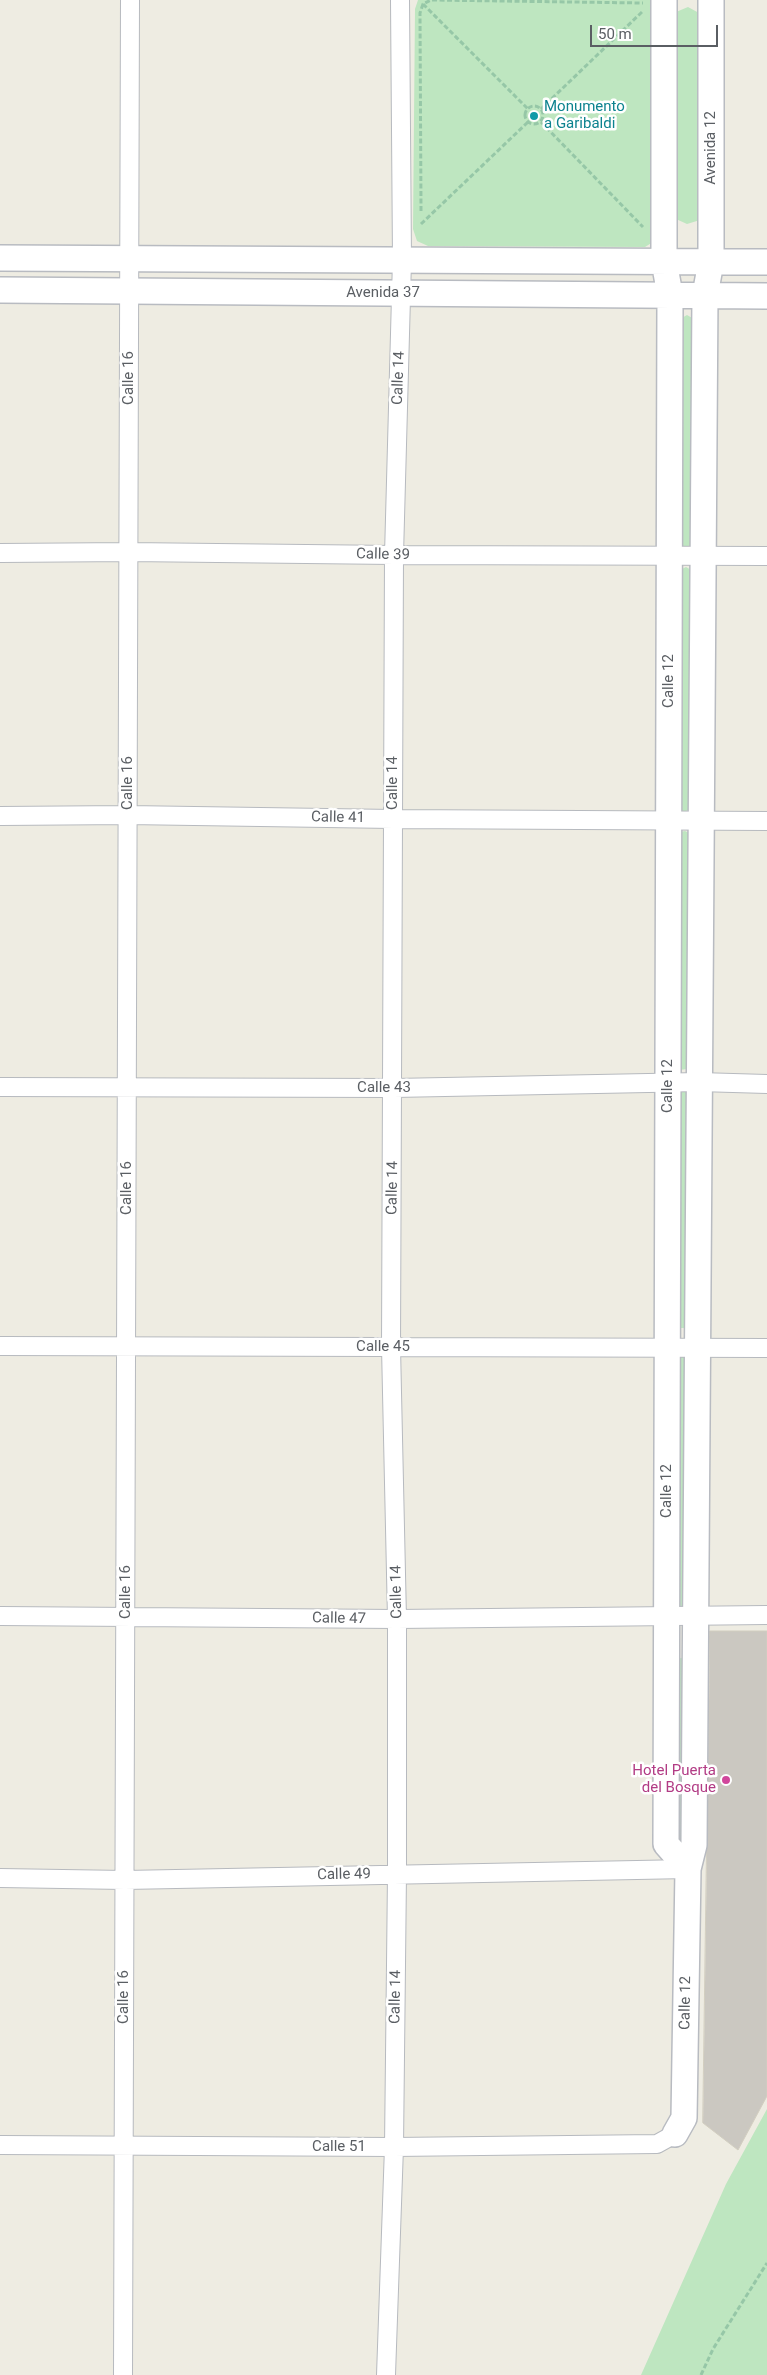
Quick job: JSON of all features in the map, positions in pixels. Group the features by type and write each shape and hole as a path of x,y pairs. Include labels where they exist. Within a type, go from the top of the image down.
{"street":[{"name":"Calle 16","path":"123,2375 130,0"},
{"name":"Calle 14","path":"386,2375 394,2147 397,1873 397,1619 391,1346 394,1088 394,555 402,293 400,0"},
{"path":"664,0 664,261 670,295"},
{"name":"Avenida 12","path":"705,296 711,262 711,0"},
{"path":"0,258 767,262"},
{"name":"Avenida 37","path":"0,290 767,296"},
{"name":"Calle 12","path":"670,295 666,1844 688,1869"},
{"name":"Calle 12","path":"675,2134 684,2118 688,1869 694,1845 705,296"},
{"name":"Calle 39","path":"0,553 129,552 767,556"},
{"name":"Calle 41","path":"0,816 128,815 393,819 767,821"},
{"name":"Calle 43","path":"0,1087 394,1088 699,1082 767,1084"},
{"name":"Calle 45","path":"0,1346 767,1348"},
{"name":"Calle 47","path":"0,1616 397,1619 767,1615"},
{"name":"Calle 49","path":"0,1878 125,1880 397,1873 688,1869"},
{"name":"Calle 51","path":"0,2145 394,2147 658,2144 675,2134"}],"path":[{"path":"528,122 421,224 420,13 423,4 431,0 441,0 640,2 648,6 541,109"},
{"path":"423,4 528,109"},
{"path":"535,106 541,109 543,114 541,122 533,124 528,122 525,115 528,109 535,106"},
{"path":"541,122 644,227"},
{"path":"702,2375 713,2349 767,2263"}],"green space":[{"path":"418,0 652,0 653,242 645,247 428,246 417,241 413,229 415,9"},
{"path":"688,7 699,13 700,220 687,224 676,219 676,12"},
{"path":"687,315 694,319 692,549 680,549 680,319"},
{"path":"686,567 693,571 691,808 685,812 680,811 682,569"},
{"path":"685,831 691,834 687,1069 679,1070 680,832"},
{"path":"679,1091 688,1091 686,1328 679,1328"},
{"path":"692,1355 688,1607 677,1610 674,1356"},
{"path":"684,1658 687,1842 677,1844 677,1659"},
{"path":"767,2109 767,2375 641,2375 726,2184"}],"building":[{"path":"710,1631 767,1631 767,2096 738,2150 703,2123"}],"place":[{"name":"Monumento a Garibaldi","path":"534,116"},
{"name":"Hotel Puerta del Bosque","path":"726,1780"}]}
